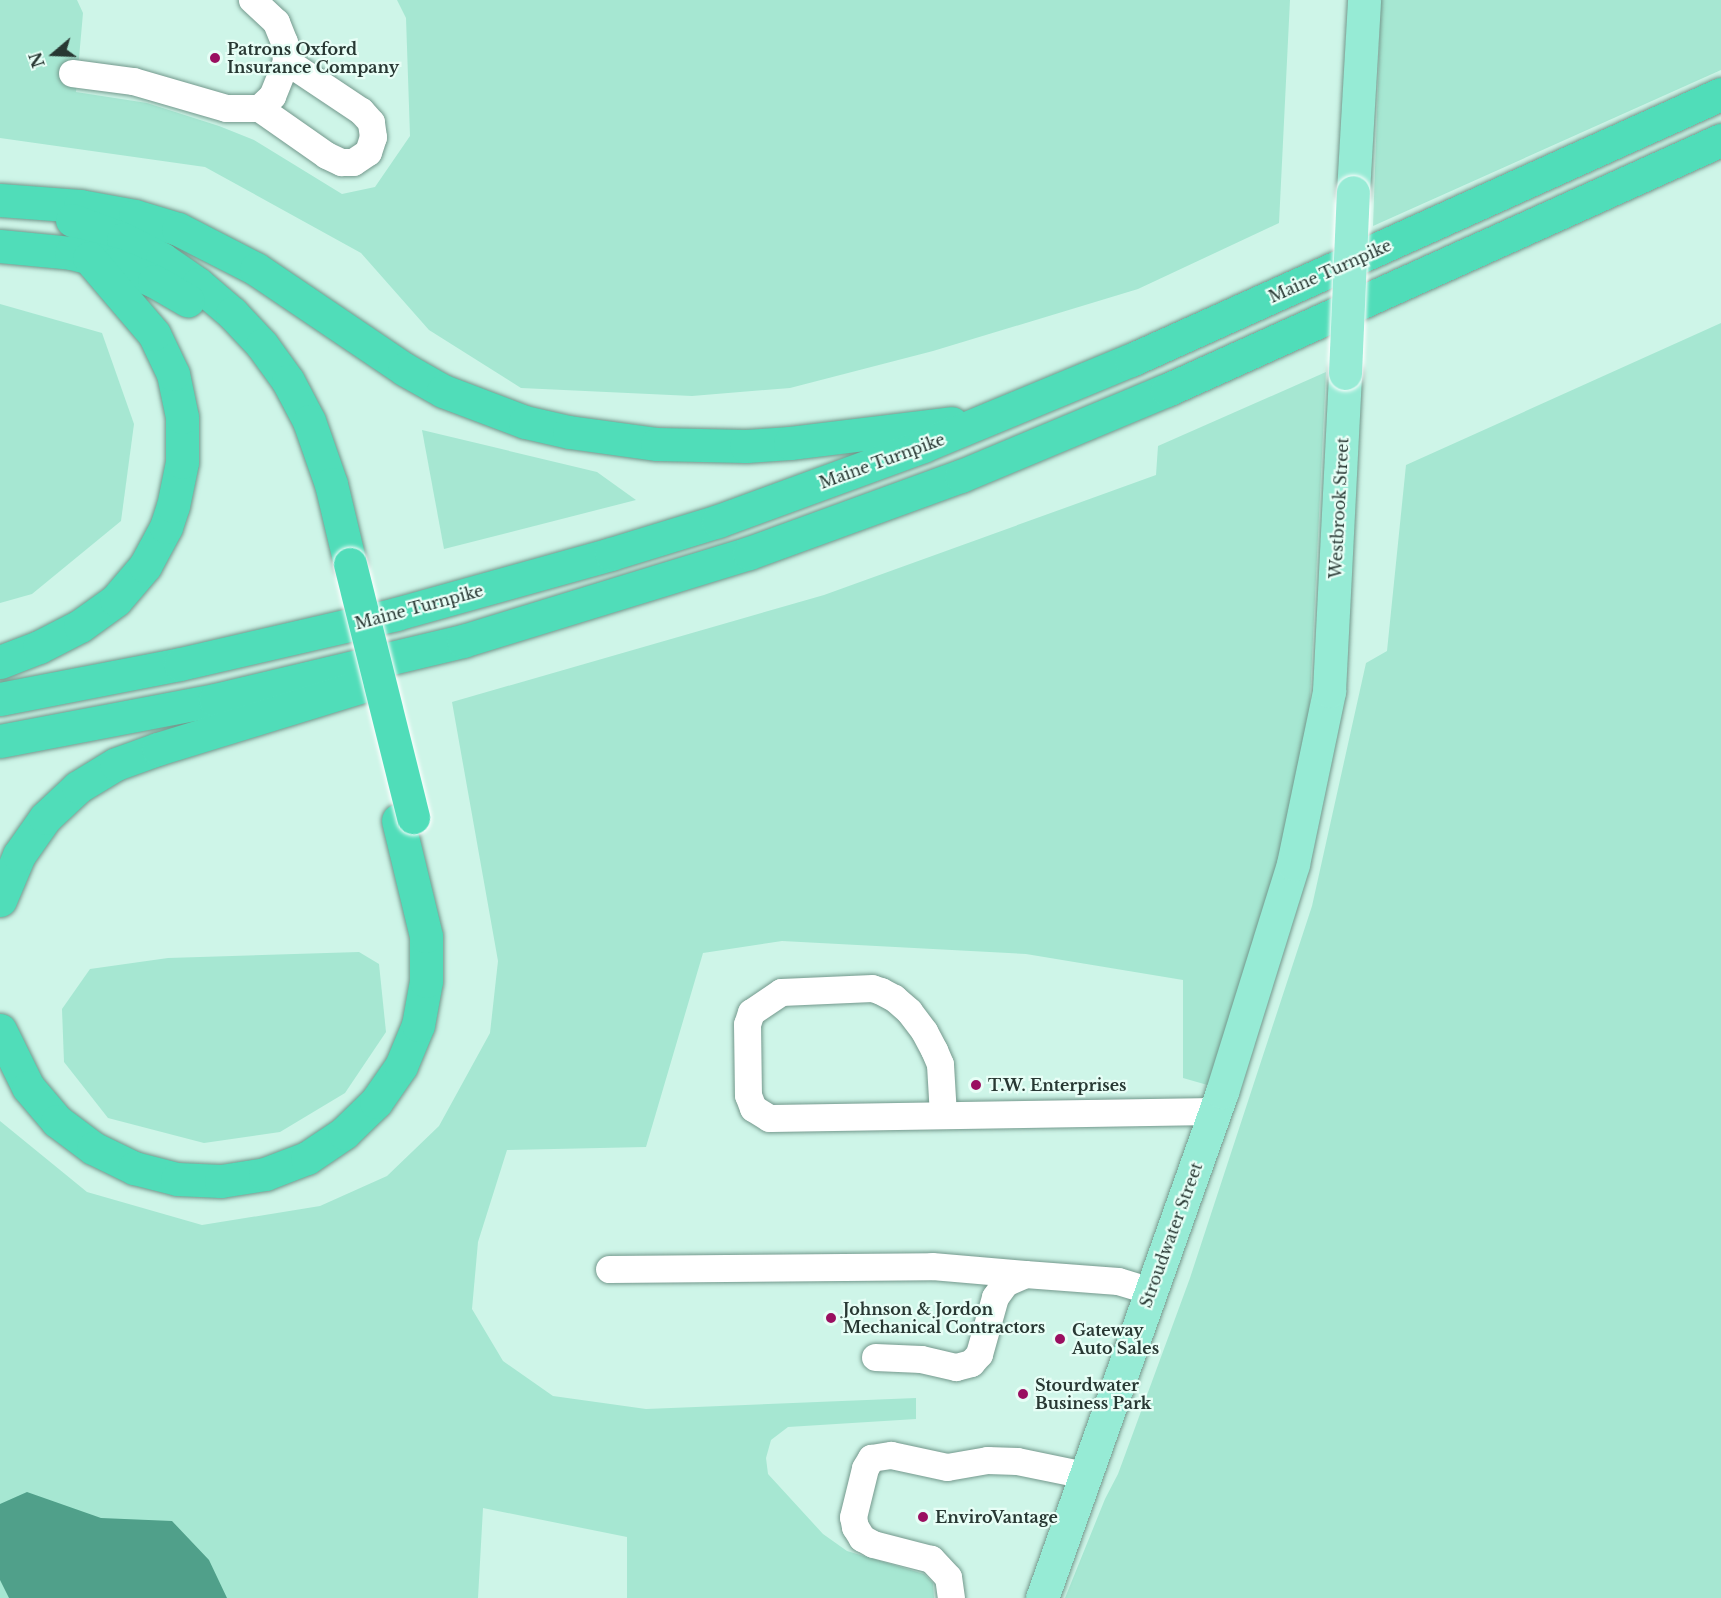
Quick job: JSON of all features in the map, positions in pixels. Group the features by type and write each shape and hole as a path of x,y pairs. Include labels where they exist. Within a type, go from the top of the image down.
{"highway":[{"name":"Maine Turnpike","path":"0,699 288,640 396,614 611,554 718,521 992,419 1131,360 1721,94"},
{"path":"0,741 215,700 464,641 749,553 961,476 1167,390 1721,140"},
{"path":"1,200 80,206 135,216 178,229 256,269 404,369 443,391 525,422 569,432 657,444 746,446 790,443 992,419"},
{"path":"1,200 81,223 123,239 162,259 198,284 232,313 262,345 288,381 309,421 331,484 343,566"},
{"path":"0,246 71,253 114,264 154,281 192,303 227,330 257,363 281,400 300,441 343,566 406,819 437,914 442,957 434,1023 408,1084 381,1119 365,1135 329,1162 267,1188 200,1195 178,1193 135,1183 94,1165 40,1125 0,1085"},
{"path":"0,662 39,647 80,626 116,600 145,566 173,506 182,462 182,417 172,374 154,334 89,258"},
{"path":"0,900 19,855 45,818 78,788 116,764 158,749 443,663 464,641"},
{"path":"0,1030 28,1087 57,1121 93,1148 134,1168 177,1179 221,1180 265,1174 307,1158 344,1133 376,1102 401,1066 418,1025 426,981 426,936 406,819"}],"main road":[{"name":"Westbrook Street","path":"1250,1007 1293,864 1329,691 1364,0"},
{"name":"Stroudwater Street","path":"1042,1598 1215,1112 1250,1007"}],"lane":[{"path":"252,0 276,22 284,42 286,61 272,96 259,108"},
{"path":"72,73 133,81 226,108 259,108 326,155 341,162 353,162 368,152 373,136 370,122 361,111 286,61"},
{"path":"943,1115 940,1064 924,1031 894,998 872,988 781,992 751,1012 747,1024 748,1095 753,1108 769,1118 1215,1112"},
{"path":"609,1269 932,1266 1118,1281 1151,1291"},
{"path":"875,1357 921,1359 956,1367 971,1363 979,1354 995,1297 1005,1283 1025,1274"},
{"path":"951,1598 948,1577 931,1559 873,1544 862,1538 855,1527 855,1508 865,1468 871,1458 891,1455 946,1467 987,1460 1017,1461 1085,1475"}],"shaded area":[{"path":"0,0 77,0 83,13 76,92 147,103 219,126 254,140 342,194 375,187 410,136 406,18 397,0 1290,0 1279,223 1138,289 933,351 790,388 692,396 521,388 429,330 361,253 205,167 0,138"},
{"path":"1381,0 1721,0 1721,70 1373,226"},
{"path":"0,304 102,333 134,424 121,521 32,594 0,603"},
{"path":"1721,323 1721,1598 1065,1598 1105,1499 1118,1474 1190,1278 1312,906 1366,663 1387,651 1406,465"},
{"path":"1326,372 1309,720 1291,807 1269,892 1211,1086 1183,1078 1183,980 1026,954 782,941 703,953 646,1147 507,1150 478,1242 472,1309 503,1361 553,1396 646,1409 916,1398 916,1419 788,1427 771,1440 766,1458 768,1474 823,1534 847,1551 924,1574 933,1583 934,1598 627,1598 627,1537 483,1508 478,1598 0,1598 0,1121 87,1192 202,1225 320,1206 387,1176 439,1126 490,1033 498,961 452,702 824,595 1156,475 1158,446"},
{"path":"422,430 597,472 636,500 444,549"},
{"path":"359,952 379,964 386,1032 345,1093 280,1132 204,1143 108,1118 64,1062 62,1009 90,969 168,958"},
{"path":"27,1492 101,1518 172,1521 209,1560 227,1598 9,1598 0,1580 0,1504"}],"place":[{"name":"Patrons Oxford Insurance Company","path":"215,58"},
{"name":"T.W. Enterprises","path":"976,1085"},
{"name":"Johnson & Jordon Mechanical Contractors","path":"831,1318"},
{"name":"Gateway Auto Sales","path":"1060,1339"},
{"name":"Stourdwater Business Park","path":"1023,1394"},
{"name":"EnviroVantage","path":"923,1517"}]}
